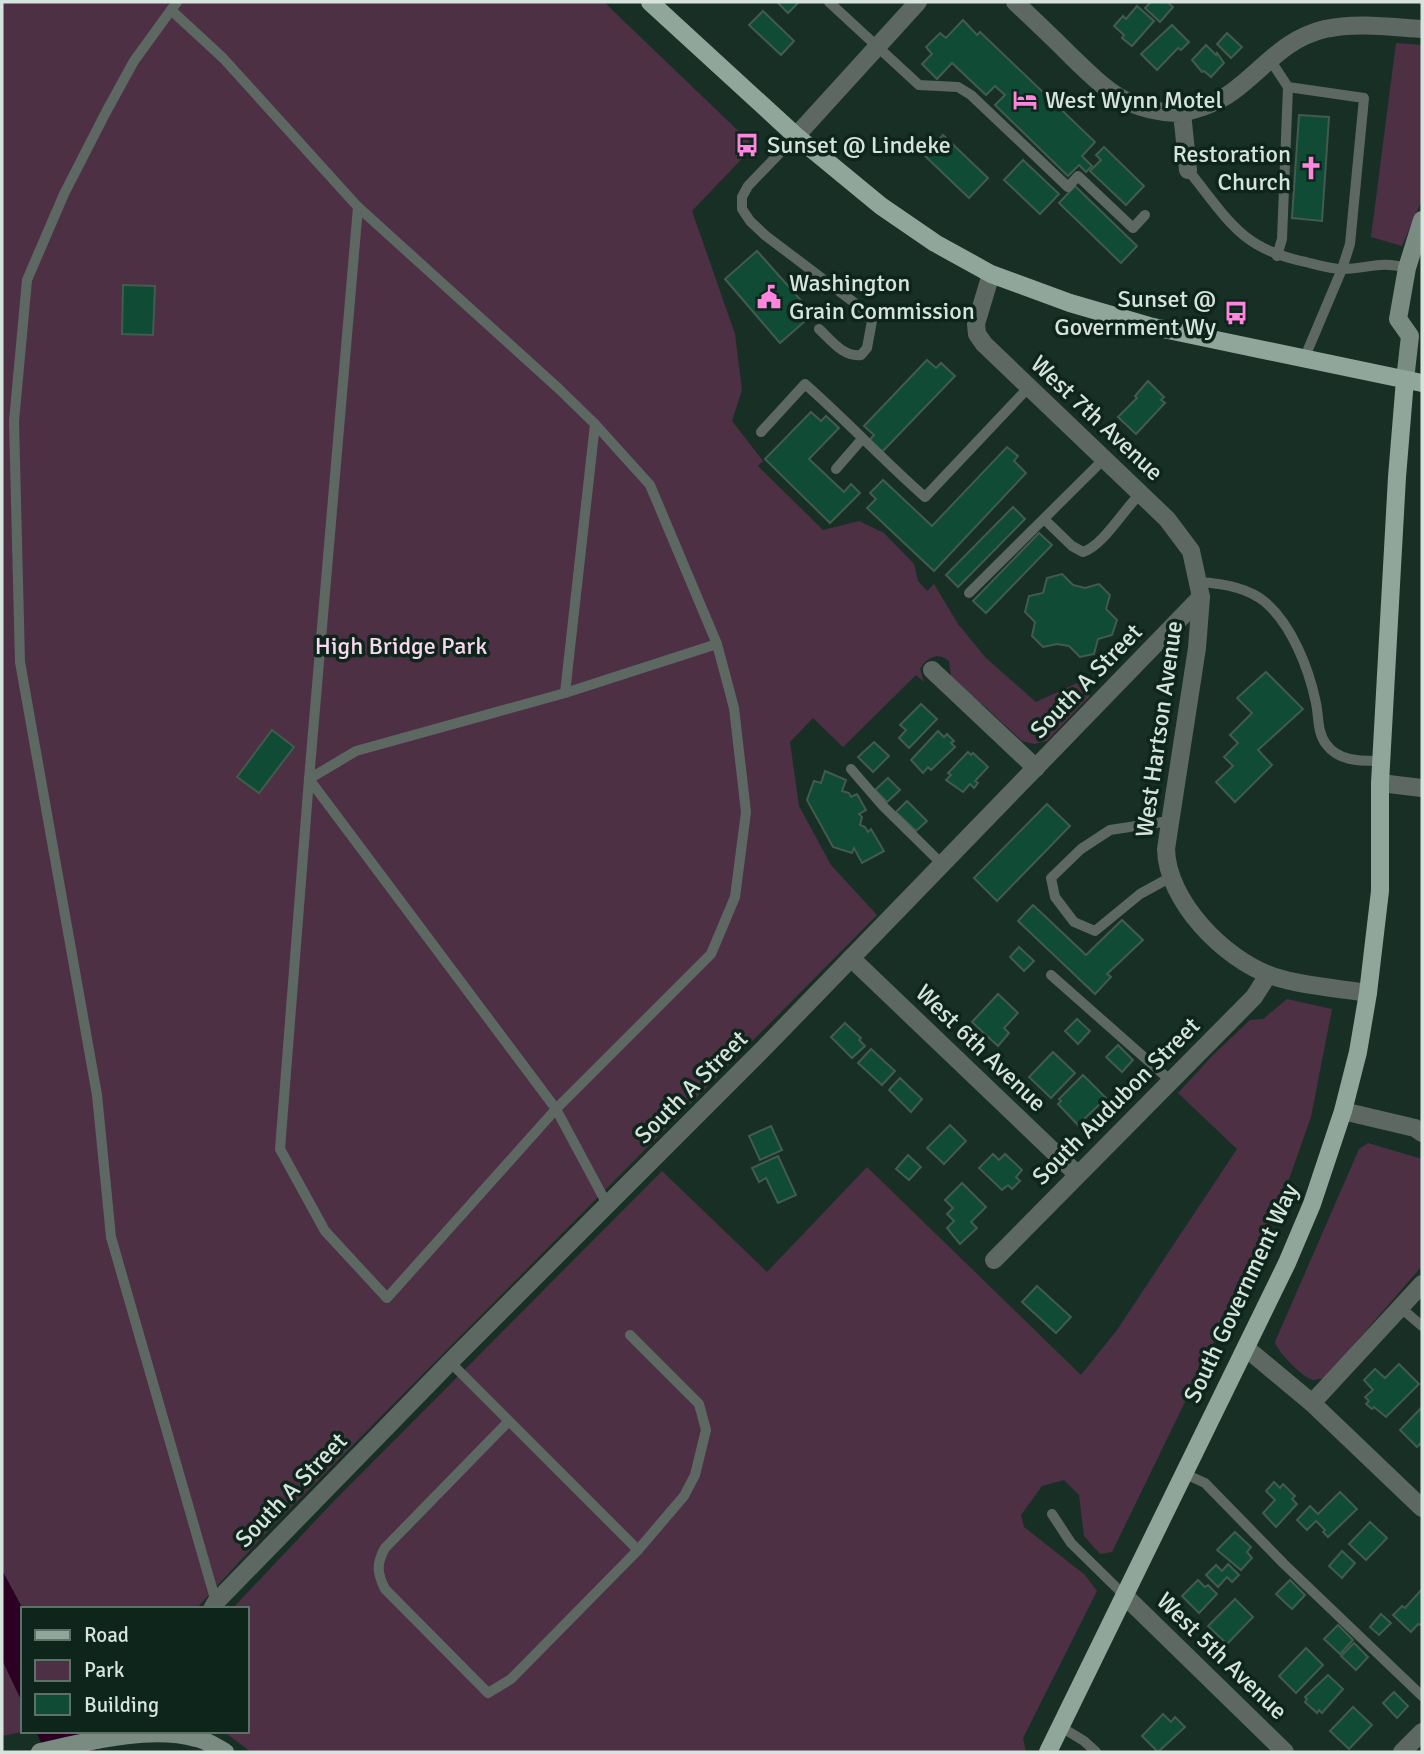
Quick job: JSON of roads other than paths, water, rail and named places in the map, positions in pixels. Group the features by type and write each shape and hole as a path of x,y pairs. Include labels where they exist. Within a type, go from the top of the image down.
{"main road":[{"path":"650,2 796,136 881,206 935,243 991,274 1070,303 1149,327 1414,381 1416,333 1398,320 1407,268 1422,220"},
{"name":"South Government Way","path":"1048,1752 1287,1263 1312,1204 1343,1111 1358,1052 1368,993 1380,891 1380,783 1397,477 1414,381"},
{"path":"40,1752 161,1733"},
{"path":"176,1733 198,1738 225,1752"}],"street":[{"path":"796,136 918,2"},
{"path":"1015,2 1107,91 1140,108 1160,113 1182,113 1214,103 1230,93 1269,58 1304,36 1324,29 1346,26 1422,29"},
{"path":"1182,113 1188,170"},
{"name":"West 7th Avenue","path":"991,274 976,324 977,334 984,344 1167,519 1191,551 1200,589"},
{"name":"South A Street","path":"214,1605 1036,768 1200,589"},
{"name":"West Hartson Avenue","path":"1200,589 1197,648 1166,849 1171,877 1188,909 1202,925 1246,963 1268,975 1368,993"},
{"path":"932,670 1036,768"},
{"path":"1380,783 1422,788"},
{"name":"West 6th Avenue","path":"851,958 1077,1174"},
{"name":"South Audubon Street","path":"994,1260 1259,992 1268,975"},
{"path":"1343,1111 1415,1128 1422,1133"},
{"path":"1312,1403 1422,1284"},
{"path":"1246,1348 1312,1403 1422,1508"},
{"name":"West 5th Avenue","path":"1124,1595 1285,1752"},
{"path":"1402,1752 1422,1732"}],"lane":[{"path":"830,2 919,85 958,87 971,95 1068,187 1078,176 1133,228 1145,215"},
{"path":"214,1605 111,1237 97,1095 20,662 14,421 27,280 64,194 106,112 134,61 174,6 358,207 595,424 650,485 717,644 734,708 746,812 735,897 710,954 556,1109 387,1298 325,1231 280,1150 358,207"},
{"path":"1269,58 1288,86 1282,239 1277,256"},
{"path":"1288,86 1364,98 1350,244 1304,359"},
{"path":"796,136 748,186 742,197 742,209 765,236 868,313 872,321 867,348 861,355 853,356 844,352 819,329"},
{"path":"1188,170 1235,229 1252,243 1277,256 1342,269 1374,264 1393,264 1407,268"},
{"path":"761,432 805,384 925,497 1029,387"},
{"path":"565,693 595,424"},
{"path":"836,470 862,439"},
{"path":"969,593 1105,458"},
{"path":"1044,519 1072,546 1083,552 1093,548 1104,538 1124,510 1141,493"},
{"path":"1200,589 1218,583 1247,591 1265,602 1296,645 1312,687 1317,706 1317,721 1326,744 1341,757 1358,761 1381,761"},
{"path":"309,779 356,751 565,693 717,644"},
{"path":"851,769 883,806 942,864"},
{"path":"309,779 556,1109 608,1206"},
{"path":"1169,821 1110,830 1081,849 1051,878 1055,897 1074,922 1095,932 1140,894 1171,877"},
{"path":"1051,975 1171,1081"},
{"path":"1401,1308 1422,1326"},
{"path":"509,1422 385,1548 377,1562 378,1575 385,1589 488,1693 511,1679 638,1550 684,1496 695,1475 706,1430 699,1404 630,1335"},
{"path":"450,1362 638,1550"},
{"path":"1183,1473 1205,1483 1284,1564 1422,1696"},
{"path":"1052,1514 1071,1543 1124,1595"},
{"path":"1061,1727 1096,1752"}],"place":[{"name":"West Wynn Motel","path":"1025,100"},
{"name":"Sunset @ Lindeke","path":"747,145"},
{"name":"Restoration Church","path":"1311,168"},
{"name":"Washington Grain Commission","path":"769,297"},
{"name":"Sunset @ Government Wy","path":"1236,313"}],"park label":[{"name":"High Bridge Park","path":"401,646"}]}
